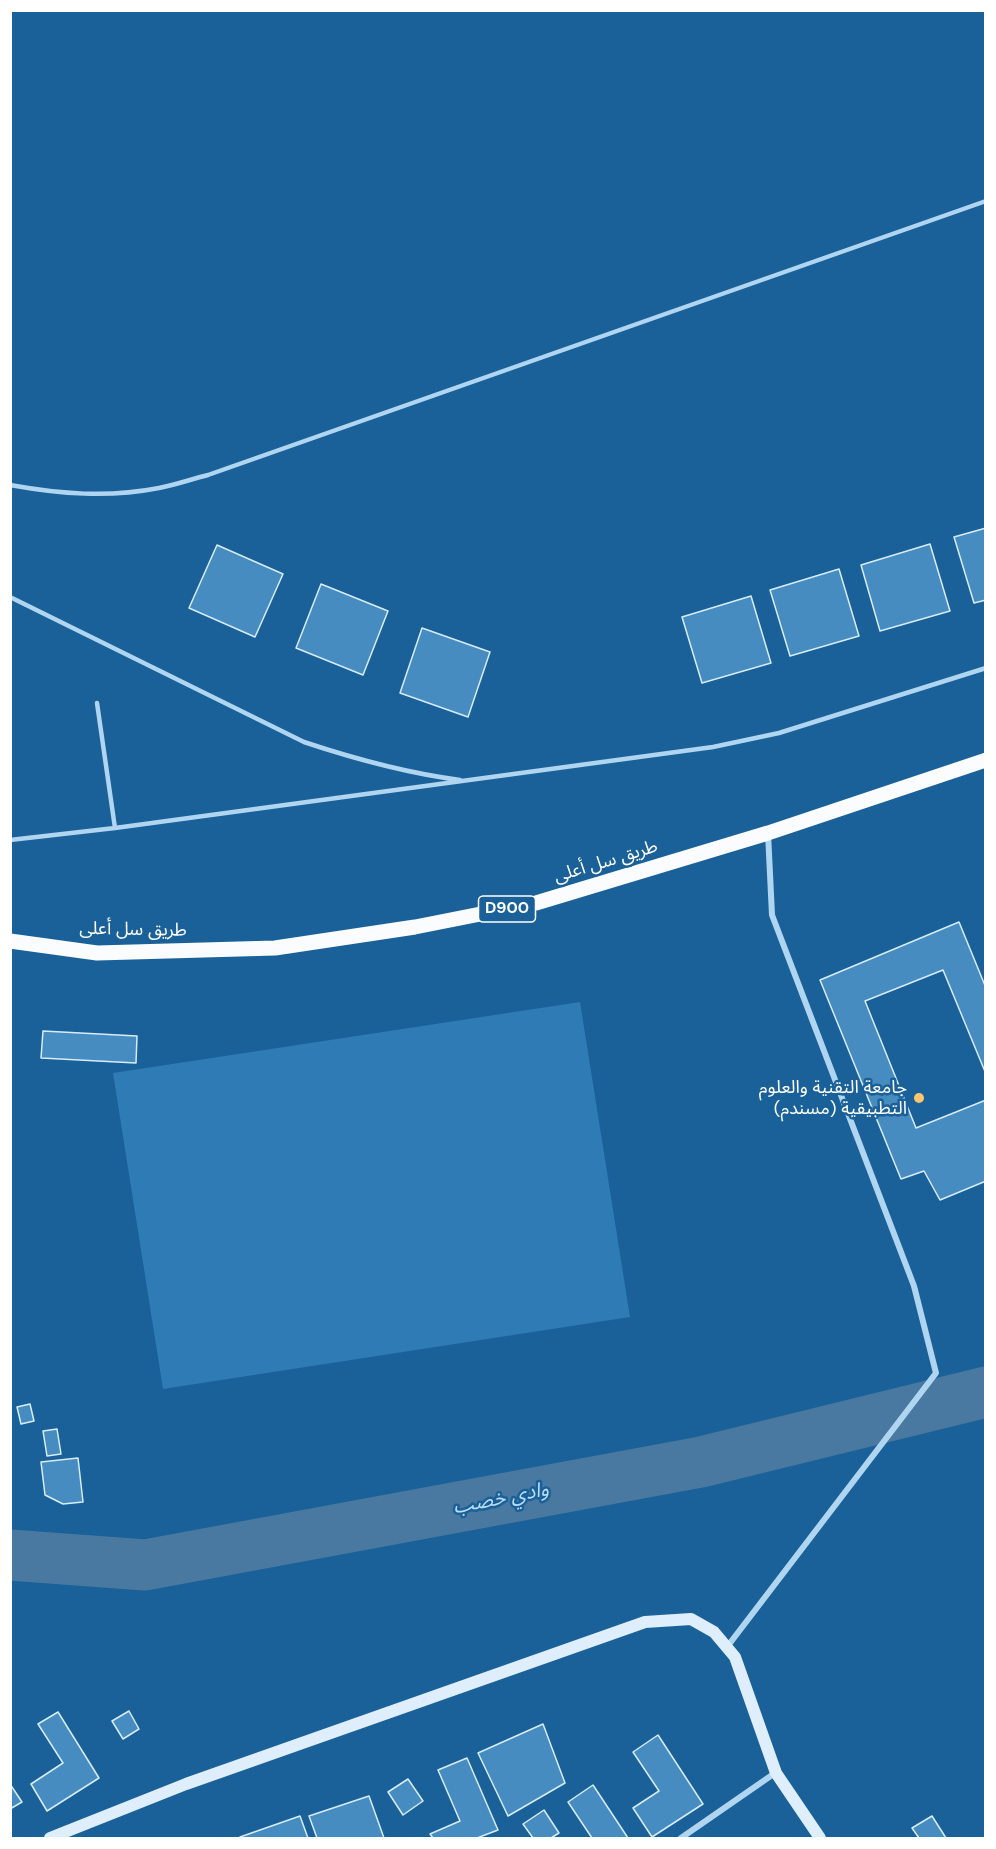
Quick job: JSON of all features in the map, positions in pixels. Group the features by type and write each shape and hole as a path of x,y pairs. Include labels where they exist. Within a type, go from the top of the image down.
{"main road":[{"name":"طريق سل أعلى","path":"10,941 98,953 263,949 416,927 536,903 768,833 986,760"}],"street":[{"path":"727,1647 936,1373 914,1286 772,915 768,833"},
{"path":"51,1839 186,1784 645,1622 691,1619 714,1632 735,1657 776,1773 820,1839"},
{"path":"681,1839 776,1773"}],"lane":[{"path":"10,485 56,493 107,495 159,488 208,475 986,201"},
{"path":"10,597 304,742 383,766 465,781"},
{"path":"10,840 115,828 713,747 790,730 986,668"},
{"path":"97,703 115,828"}],"shaded area":[{"path":"580,1002 630,1317 163,1389 113,1073"}],"building":[{"path":"986,528 986,600 974,603 954,537"},
{"path":"930,544 950,611 880,631 861,565"},
{"path":"217,545 283,574 255,637 189,608"},
{"path":"839,569 859,636 790,656 770,590"},
{"path":"321,584 388,611 363,675 296,648"},
{"path":"751,596 771,663 702,683 682,617"},
{"path":"422,628 490,652 468,717 400,693"},
{"path":"959,922 986,988 986,1074 943,970 865,1001 916,1128 986,1100 986,1181 940,1200 924,1171 901,1179 820,980"},
{"path":"43,1031 137,1036 136,1063 41,1058"},
{"path":"30,1404 34,1421 21,1424 17,1407"},
{"path":"57,1429 61,1454 47,1456 43,1431"},
{"path":"78,1458 83,1502 63,1504 45,1495 41,1462"},
{"path":"129,1711 139,1729 123,1739 112,1721"},
{"path":"58,1712 99,1778 47,1811 31,1784 63,1763 38,1724"},
{"path":"543,1724 565,1783 508,1816 478,1753"},
{"path":"658,1735 703,1804 652,1837 633,1808 659,1791 633,1752"},
{"path":"467,1758 498,1830 477,1838 433,1838 430,1834 460,1821 438,1770"},
{"path":"408,1779 423,1801 403,1815 388,1792"},
{"path":"10,1784 22,1802 10,1809"},
{"path":"593,1785 628,1838 592,1838 568,1802"},
{"path":"369,1796 384,1838 317,1838 309,1816"},
{"path":"544,1810 559,1833 551,1838 533,1838 523,1824"},
{"path":"300,1816 308,1838 240,1838 240,1837"},
{"path":"932,1816 946,1838 919,1838 912,1828"}],"waterway":[{"name":"وادي خصب","path":"10,1555 145,1565 701,1462 986,1392"}],"place":[{"name":"جامعة التقنية والعلوم التطبيقية (مسندم)","path":"919,1098"}]}
